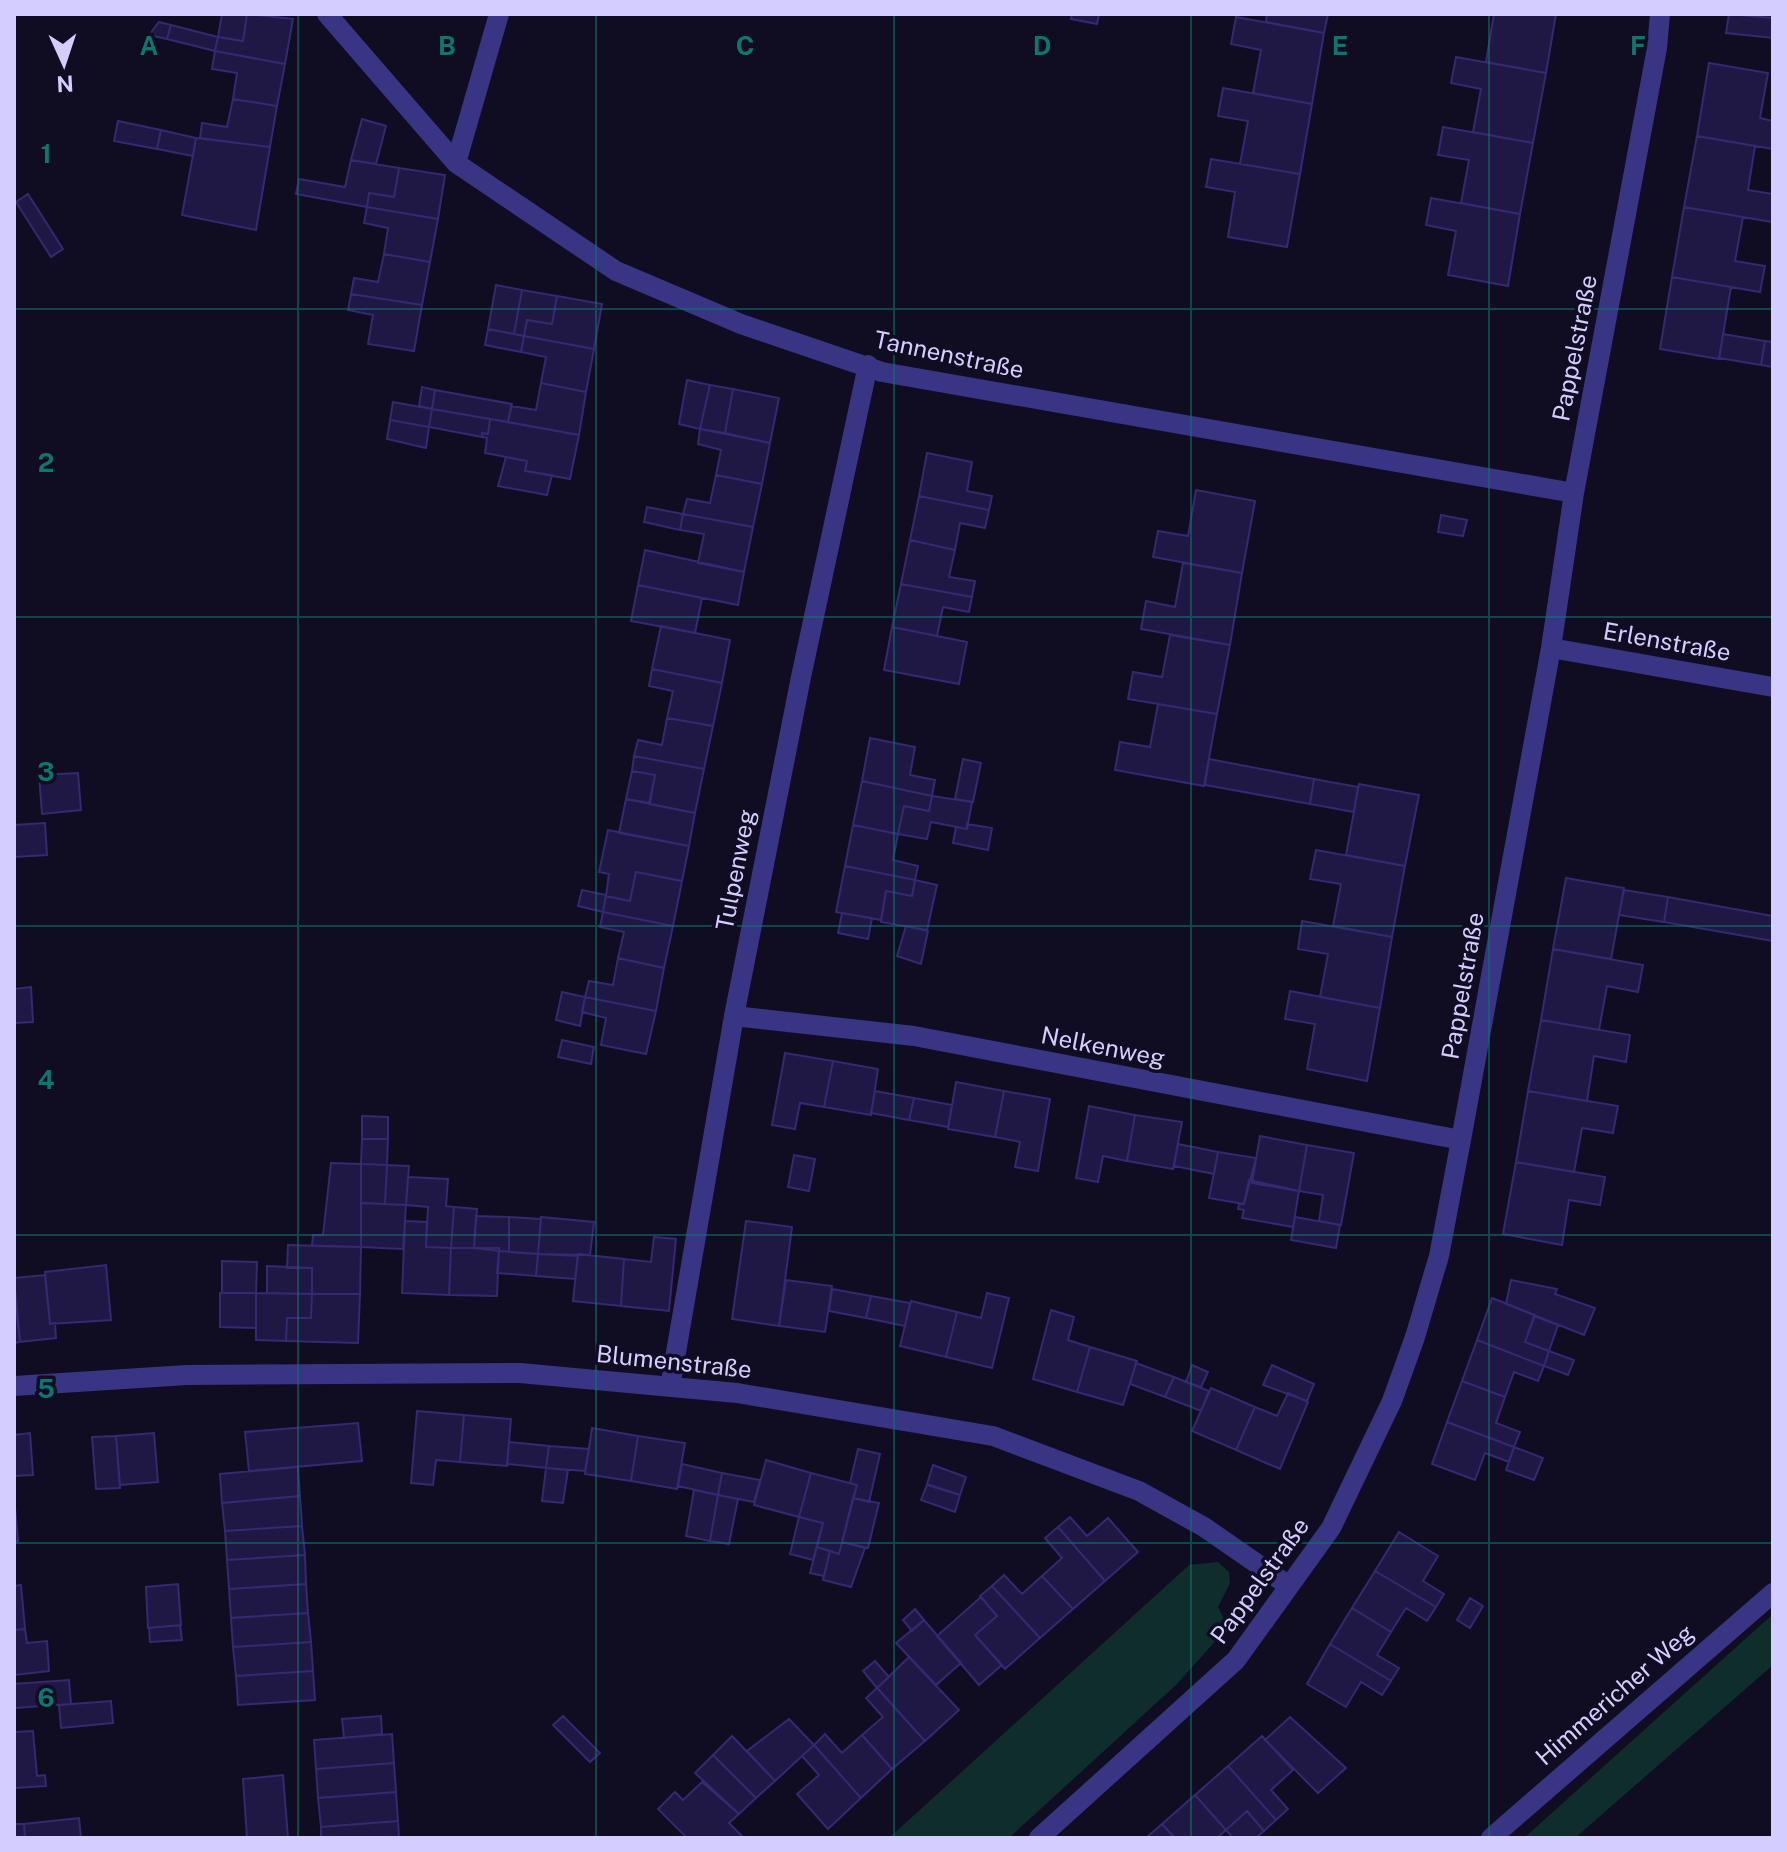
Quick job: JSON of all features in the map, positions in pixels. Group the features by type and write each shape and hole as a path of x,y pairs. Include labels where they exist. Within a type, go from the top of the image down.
{"street":[{"name":"Tannenstraße","path":"327,14 456,163 616,271 741,324 898,375 1574,493"},
{"path":"456,163 499,14"},
{"name":"Pappelstraße","path":"1039,1838 1236,1660 1331,1528 1392,1401 1439,1256 1551,648 1574,493 1657,48 1660,14"},
{"name":"Tulpenweg","path":"670,1387 734,1016 798,692 868,365"},
{"name":"Erlenstraße","path":"1551,648 1773,687"},
{"name":"Nelkenweg","path":"734,1016 914,1036 1461,1140"},
{"name":"Blumenstraße","path":"14,1386 187,1375 520,1373 737,1393 993,1436 1139,1491 1204,1527 1289,1586"},
{"name":"Himmericher Weg","path":"1491,1838 1773,1593"}],"green space":[{"path":"1218,1562 1229,1572 1230,1583 1218,1607 1228,1627 1176,1685 1009,1838 889,1838 1189,1565"},
{"path":"1773,1614 1773,1665 1575,1838 1524,1838"}],"building":[{"path":"222,14 247,14 243,41 218,37"},
{"path":"247,14 293,19 285,64 215,51 218,37 243,41"},
{"path":"1072,14 1099,14 1097,24 1071,19"},
{"path":"1267,14 1328,14 1324,33 1266,22"},
{"path":"1494,14 1556,14 1546,73 1486,62"},
{"path":"1729,14 1773,18 1773,38 1726,33"},
{"path":"1236,17 1324,33 1312,104 1253,93 1261,50 1231,44"},
{"path":"159,22 171,25 167,39 149,35"},
{"path":"171,25 218,37 215,51 167,39"},
{"path":"215,51 285,64 277,106 233,99 237,73 212,69"},
{"path":"1456,57 1546,73 1533,143 1473,132 1481,89 1451,83"},
{"path":"1709,63 1768,73 1760,118 1773,121 1773,149 1697,136"},
{"path":"1223,88 1312,104 1300,174 1240,164 1248,121 1218,116"},
{"path":"233,99 277,106 270,147 200,138 202,123 227,127"},
{"path":"362,119 386,126 376,164 351,160"},
{"path":"118,121 161,130 157,149 114,141"},
{"path":"1443,127 1533,143 1520,214 1461,203 1469,160 1438,155"},
{"path":"161,130 196,138 193,156 157,149"},
{"path":"1697,136 1755,146 1748,190 1773,194 1772,222 1684,207"},
{"path":"196,138 270,147 256,230 182,215"},
{"path":"1211,159 1300,174 1287,247 1228,237 1235,192 1206,187"},
{"path":"351,160 399,168 394,197 369,193 367,207 296,194 299,179 345,187"},
{"path":"399,168 445,175 438,219 367,207 369,193 394,197"},
{"path":"28,194 63,249 51,257 16,202"},
{"path":"1431,198 1520,214 1508,286 1448,275 1456,231 1426,225"},
{"path":"367,207 438,219 430,262 384,254 388,228 364,223"},
{"path":"1684,207 1743,217 1735,261 1765,266 1760,292 1672,277"},
{"path":"384,254 430,262 422,305 351,294 354,278 378,282"},
{"path":"1672,277 1731,287 1719,359 1660,349"},
{"path":"496,285 522,290 514,334 488,329"},
{"path":"522,290 557,296 552,324 527,320 524,336 514,334"},
{"path":"351,294 422,305 414,351 368,344 373,315 348,310"},
{"path":"557,296 602,304 594,349 524,336 527,320 552,324"},
{"path":"488,329 524,336 521,352 485,345"},
{"path":"1723,334 1765,341 1761,365 1719,358"},
{"path":"524,336 594,349 586,392 541,383 546,357 521,352"},
{"path":"1765,341 1773,342 1773,367 1761,365"},
{"path":"687,380 710,385 700,429 679,424"},
{"path":"541,383 586,392 579,435 508,422 511,406 536,410"},
{"path":"710,385 733,389 725,433 700,429"},
{"path":"422,387 435,390 432,409 419,406"},
{"path":"733,389 779,398 770,443 725,433"},
{"path":"435,390 512,404 508,422 432,409"},
{"path":"393,402 432,409 429,427 390,420"},
{"path":"432,409 490,419 488,434 482,433 482,437 429,427"},
{"path":"490,419 579,435 570,479 525,471 527,461 485,453 487,438 482,437 482,433 488,434"},
{"path":"390,420 429,427 426,448 387,439"},
{"path":"700,429 770,443 762,484 716,475 721,450 698,444"},
{"path":"927,453 972,462 967,491 992,496 989,510 919,496"},
{"path":"506,457 527,461 525,471 552,475 547,495 498,486"},
{"path":"716,475 762,484 753,527 683,514 687,499 710,503"},
{"path":"1196,490 1255,501 1242,573 1153,557 1158,531 1188,536"},
{"path":"919,496 989,510 985,528 960,523 955,550 910,540"},
{"path":"647,507 683,514 680,530 644,522"},
{"path":"683,514 753,527 744,572 698,563 704,534 680,530"},
{"path":"1441,515 1467,520 1463,536 1438,532"},
{"path":"910,540 955,550 949,577 975,581 972,597 901,584"},
{"path":"645,550 744,572 738,605 638,585"},
{"path":"1183,563 1242,573 1230,645 1141,629 1146,601 1175,607"},
{"path":"901,584 972,597 969,612 943,607 937,636 892,627"},
{"path":"638,585 702,598 695,633 631,621"},
{"path":"661,626 730,640 722,683 652,669"},
{"path":"892,627 967,642 959,684 884,670"},
{"path":"1170,635 1230,645 1217,714 1128,699 1133,672 1162,677"},
{"path":"652,669 722,683 713,726 667,718 673,691 649,686"},
{"path":"1158,704 1217,714 1204,786 1115,770 1120,742 1150,747"},
{"path":"667,718 713,726 704,769 634,756 638,740 662,745"},
{"path":"870,738 915,747 910,775 935,780 932,796 862,781"},
{"path":"634,756 704,769 695,813 649,804 655,775 632,771"},
{"path":"963,759 981,763 973,802 955,799"},
{"path":"1209,759 1314,779 1310,804 1205,785"},
{"path":"632,771 655,775 650,803 626,799"},
{"path":"78,773 81,810 42,814 39,775"},
{"path":"1314,779 1358,787 1354,812 1310,804"},
{"path":"862,781 932,796 929,811 904,806 898,834 853,825"},
{"path":"1359,784 1419,795 1405,866 1346,855"},
{"path":"932,796 972,802 967,829 931,822 927,839 898,834 904,806 929,811"},
{"path":"626,799 695,813 689,846 619,833"},
{"path":"45,823 47,855 14,857 14,825"},
{"path":"967,824 992,828 988,850 953,843 956,827 967,829"},
{"path":"853,825 898,834 893,860 918,866 915,880 845,866"},
{"path":"608,830 689,846 682,881 636,872 630,901 606,896 609,874 599,872"},
{"path":"1316,850 1405,866 1392,937 1333,926 1341,884 1310,879"},
{"path":"845,866 915,880 912,896 886,891 881,920 836,912"},
{"path":"636,872 682,881 673,926 603,912 606,896 630,901"},
{"path":"1566,878 1624,888 1611,959 1553,949"},
{"path":"915,880 937,885 927,930 881,922 886,891 912,896"},
{"path":"582,890 606,895 603,912 578,906"},
{"path":"1624,890 1668,897 1664,922 1619,915"},
{"path":"1668,897 1773,916 1773,941 1664,922"},
{"path":"603,912 673,926 664,968 618,958 624,932 600,927"},
{"path":"842,913 872,918 868,939 838,933"},
{"path":"1302,921 1392,937 1380,1008 1320,997 1328,954 1298,949"},
{"path":"906,926 928,931 921,964 897,956"},
{"path":"1553,949 1643,965 1638,992 1607,986 1599,1030 1541,1020"},
{"path":"618,958 664,968 656,1011 585,997 589,981 613,985"},
{"path":"31,987 33,1022 14,1023 14,989"},
{"path":"1290,991 1380,1008 1367,1081 1307,1069 1315,1024 1285,1019"},
{"path":"562,992 585,997 580,1026 556,1020"},
{"path":"585,997 656,1011 646,1054 601,1045 606,1018 582,1012"},
{"path":"1541,1020 1630,1035 1626,1062 1594,1056 1587,1101 1528,1091"},
{"path":"562,1040 594,1047 591,1064 558,1057"},
{"path":"785,1053 833,1061 824,1107 800,1103 795,1129 772,1125"},
{"path":"833,1061 878,1069 871,1115 824,1107"},
{"path":"956,1082 1004,1091 995,1137 948,1129"},
{"path":"875,1091 914,1098 909,1120 871,1113"},
{"path":"1004,1091 1050,1099 1038,1171 1015,1167 1020,1142 995,1137"},
{"path":"1528,1091 1618,1106 1613,1133 1582,1128 1574,1172 1516,1162"},
{"path":"914,1098 952,1105 948,1127 909,1120"},
{"path":"1089,1106 1135,1115 1127,1161 1103,1156 1098,1182 1076,1178"},
{"path":"1135,1115 1182,1122 1173,1169 1127,1161"},
{"path":"362,1116 388,1117 388,1139 362,1139"},
{"path":"1260,1136 1307,1145 1299,1191 1252,1183"},
{"path":"362,1139 388,1139 387,1165 361,1164"},
{"path":"1178,1144 1218,1152 1214,1174 1174,1166"},
{"path":"1307,1145 1354,1153 1341,1225 1319,1221 1323,1195 1299,1191"},
{"path":"1218,1152 1256,1158 1244,1204 1209,1198"},
{"path":"794,1155 815,1159 809,1191 788,1187"},
{"path":"1516,1162 1605,1177 1600,1205 1569,1200 1562,1245 1503,1234"},
{"path":"331,1163 361,1164 361,1247 312,1246 313,1235 323,1235"},
{"path":"361,1164 387,1165 385,1204 361,1203"},
{"path":"387,1165 409,1166 406,1205 385,1204"},
{"path":"408,1177 448,1179 446,1206 454,1207 451,1248 426,1247 428,1207 406,1205"},
{"path":"1249,1180 1299,1191 1293,1227 1242,1218 1244,1210 1238,1209 1239,1204 1244,1204"},
{"path":"361,1203 406,1205 403,1249 361,1247"},
{"path":"454,1207 477,1209 474,1248 451,1248"},
{"path":"476,1216 509,1217 509,1252 474,1248"},
{"path":"509,1217 541,1219 538,1254 509,1252"},
{"path":"541,1217 594,1222 590,1255 538,1254"},
{"path":"1295,1217 1340,1225 1336,1248 1291,1240"},
{"path":"405,1221 427,1222 426,1247 451,1248 449,1295 402,1293"},
{"path":"746,1221 792,1227 779,1326 732,1319"},
{"path":"654,1237 676,1239 669,1311 621,1306 624,1259 651,1262"},
{"path":"288,1245 361,1247 360,1294 312,1294 312,1268 287,1268"},
{"path":"451,1248 499,1248 497,1296 449,1295"},
{"path":"499,1251 538,1254 536,1276 497,1273"},
{"path":"538,1254 578,1256 575,1279 536,1276"},
{"path":"578,1254 624,1259 621,1306 573,1301"},
{"path":"222,1261 257,1262 256,1293 222,1293"},
{"path":"106,1265 111,1320 50,1324 45,1272"},
{"path":"267,1266 312,1268 312,1294 267,1293"},
{"path":"45,1275 50,1324 55,1323 56,1338 20,1342 14,1278"},
{"path":"786,1280 832,1286 825,1332 779,1326"},
{"path":"1511,1280 1557,1289 1555,1294 1595,1308 1584,1335 1506,1304"},
{"path":"14,1289 20,1342 14,1343"},
{"path":"832,1289 871,1296 866,1318 829,1311"},
{"path":"220,1293 256,1293 256,1328 220,1327"},
{"path":"256,1293 312,1294 311,1318 287,1318 286,1341 256,1340"},
{"path":"987,1293 1009,1298 992,1368 946,1357 957,1312 981,1318"},
{"path":"312,1294 360,1294 358,1343 286,1341 287,1318 311,1318"},
{"path":"871,1296 910,1303 905,1326 866,1318"},
{"path":"1492,1298 1535,1315 1525,1342 1549,1351 1544,1366 1477,1340"},
{"path":"911,1301 957,1312 946,1357 900,1346"},
{"path":"1051,1310 1074,1317 1068,1340 1090,1347 1077,1392 1033,1379"},
{"path":"1534,1316 1558,1325 1549,1351 1525,1342"},
{"path":"1477,1340 1544,1366 1538,1381 1514,1372 1505,1397 1462,1381"},
{"path":"1090,1347 1137,1361 1123,1405 1077,1392"},
{"path":"1549,1351 1574,1360 1568,1375 1544,1366"},
{"path":"1136,1363 1174,1377 1165,1397 1130,1384"},
{"path":"1192,1365 1208,1372 1201,1387 1186,1382"},
{"path":"1272,1365 1314,1384 1307,1401 1263,1385"},
{"path":"1174,1377 1209,1391 1201,1411 1165,1397"},
{"path":"1462,1381 1505,1397 1496,1423 1520,1432 1514,1447 1447,1422"},
{"path":"1211,1388 1255,1407 1236,1450 1192,1431"},
{"path":"1288,1393 1308,1402 1280,1469 1236,1450 1255,1407 1277,1416"},
{"path":"417,1411 464,1415 460,1462 436,1460 433,1485 411,1483"},
{"path":"464,1415 511,1419 507,1466 460,1462"},
{"path":"1447,1422 1514,1447 1509,1462 1485,1453 1475,1480 1432,1464"},
{"path":"358,1423 362,1461 249,1471 245,1432"},
{"path":"592,1428 638,1436 631,1481 585,1474"},
{"path":"30,1433 33,1475 14,1476 14,1435"},
{"path":"154,1433 158,1482 120,1485 116,1436"},
{"path":"116,1436 120,1488 96,1489 92,1437"},
{"path":"638,1436 685,1443 677,1489 631,1481"},
{"path":"509,1442 549,1446 546,1468 507,1464"},
{"path":"549,1446 589,1449 585,1471 546,1468"},
{"path":"1514,1447 1543,1458 1534,1480 1506,1470"},
{"path":"858,1449 880,1454 869,1502 853,1498 857,1485 850,1483"},
{"path":"766,1460 811,1473 799,1517 754,1505"},
{"path":"682,1464 722,1473 718,1495 678,1486"},
{"path":"933,1465 966,1477 960,1495 927,1484"},
{"path":"298,1467 300,1496 222,1503 220,1474"},
{"path":"546,1468 568,1470 563,1503 542,1501"},
{"path":"722,1473 760,1480 754,1502 718,1495"},
{"path":"811,1473 857,1485 839,1554 817,1547 823,1523 799,1517"},
{"path":"927,1485 960,1495 955,1512 921,1500"},
{"path":"694,1490 718,1495 710,1541 686,1536"},
{"path":"718,1495 738,1499 729,1544 710,1541"},
{"path":"300,1496 302,1526 225,1531 222,1503"},
{"path":"14,1497 18,1541 14,1542"},
{"path":"853,1498 879,1503 868,1548 842,1542"},
{"path":"799,1517 823,1523 813,1560 790,1554"},
{"path":"1070,1517 1087,1536 1108,1518 1138,1552 1105,1581 1058,1527"},
{"path":"302,1526 305,1555 227,1560 225,1531"},
{"path":"1058,1527 1105,1581 1073,1609 1042,1576 1062,1558 1045,1538"},
{"path":"1399,1532 1438,1556 1423,1581 1444,1594 1436,1607 1375,1571"},
{"path":"842,1542 865,1548 851,1587 823,1580 830,1551 839,1554"},
{"path":"817,1547 830,1551 824,1576 810,1573"},
{"path":"305,1555 306,1584 229,1589 227,1560"},
{"path":"1375,1571 1436,1607 1427,1621 1406,1608 1391,1632 1352,1608"},
{"path":"1004,1575 1022,1594 1042,1576 1073,1609 1040,1638 992,1586"},
{"path":"178,1584 181,1625 148,1628 146,1587"},
{"path":"306,1584 308,1613 231,1618 229,1589"},
{"path":"21,1585 25,1629 14,1630 14,1586"},
{"path":"992,1586 1040,1638 1005,1669 975,1635 997,1616 980,1596"},
{"path":"981,1597 997,1616 975,1635 1002,1665 979,1685 937,1636"},
{"path":"1470,1598 1483,1606 1470,1628 1457,1620"},
{"path":"1352,1608 1391,1632 1377,1655 1399,1668 1391,1681 1330,1644"},
{"path":"915,1609 924,1620 912,1631 903,1620"},
{"path":"308,1613 311,1642 233,1647 231,1618"},
{"path":"924,1620 961,1663 936,1685 896,1643"},
{"path":"180,1625 182,1640 150,1642 149,1628"},
{"path":"25,1629 27,1643 47,1641 49,1671 15,1675 14,1630"},
{"path":"311,1642 313,1671 236,1676 233,1647"},
{"path":"1330,1644 1391,1681 1382,1695 1361,1682 1346,1707 1307,1684"},
{"path":"909,1657 959,1710 925,1741 877,1688"},
{"path":"875,1661 889,1677 877,1688 863,1671"},
{"path":"313,1671 315,1700 238,1705 236,1676"},
{"path":"69,1680 71,1704 15,1708 14,1684"},
{"path":"877,1688 925,1741 892,1769 862,1735 883,1717 866,1698"},
{"path":"111,1701 113,1723 61,1728 59,1705"},
{"path":"381,1716 382,1734 344,1738 342,1719"},
{"path":"563,1716 600,1753 590,1762 553,1725"},
{"path":"1290,1717 1346,1768 1318,1793 1265,1740"},
{"path":"789,1719 814,1745 775,1781 747,1751"},
{"path":"33,1731 37,1776 45,1775 46,1786 14,1788 14,1732"},
{"path":"392,1734 394,1763 316,1769 314,1740"},
{"path":"825,1734 842,1753 862,1735 892,1769 861,1798 814,1745"},
{"path":"732,1736 775,1781 756,1798 713,1755"},
{"path":"1262,1736 1293,1770 1271,1790 1288,1809 1276,1820 1228,1766"},
{"path":"814,1745 861,1798 828,1829 797,1794 819,1775 802,1756"},
{"path":"713,1755 756,1798 739,1814 695,1773"},
{"path":"394,1763 396,1792 318,1798 316,1769"},
{"path":"1228,1766 1276,1820 1264,1831 1247,1811 1226,1830 1195,1795"},
{"path":"283,1775 288,1838 247,1838 243,1779"},
{"path":"702,1782 739,1814 729,1823 744,1838 687,1838 658,1809 675,1792 683,1800"},
{"path":"396,1792 398,1821 321,1827 318,1798"},
{"path":"1195,1795 1226,1830 1217,1838 1175,1838 1162,1824"},
{"path":"1247,1811 1264,1831 1256,1838 1233,1838 1226,1830"},
{"path":"79,1818 81,1838 25,1838 24,1824"},
{"path":"398,1821 399,1838 321,1838 321,1827"},
{"path":"14,1824 24,1824 25,1838 14,1838"},
{"path":"1162,1824 1175,1838 1146,1838"}]}
